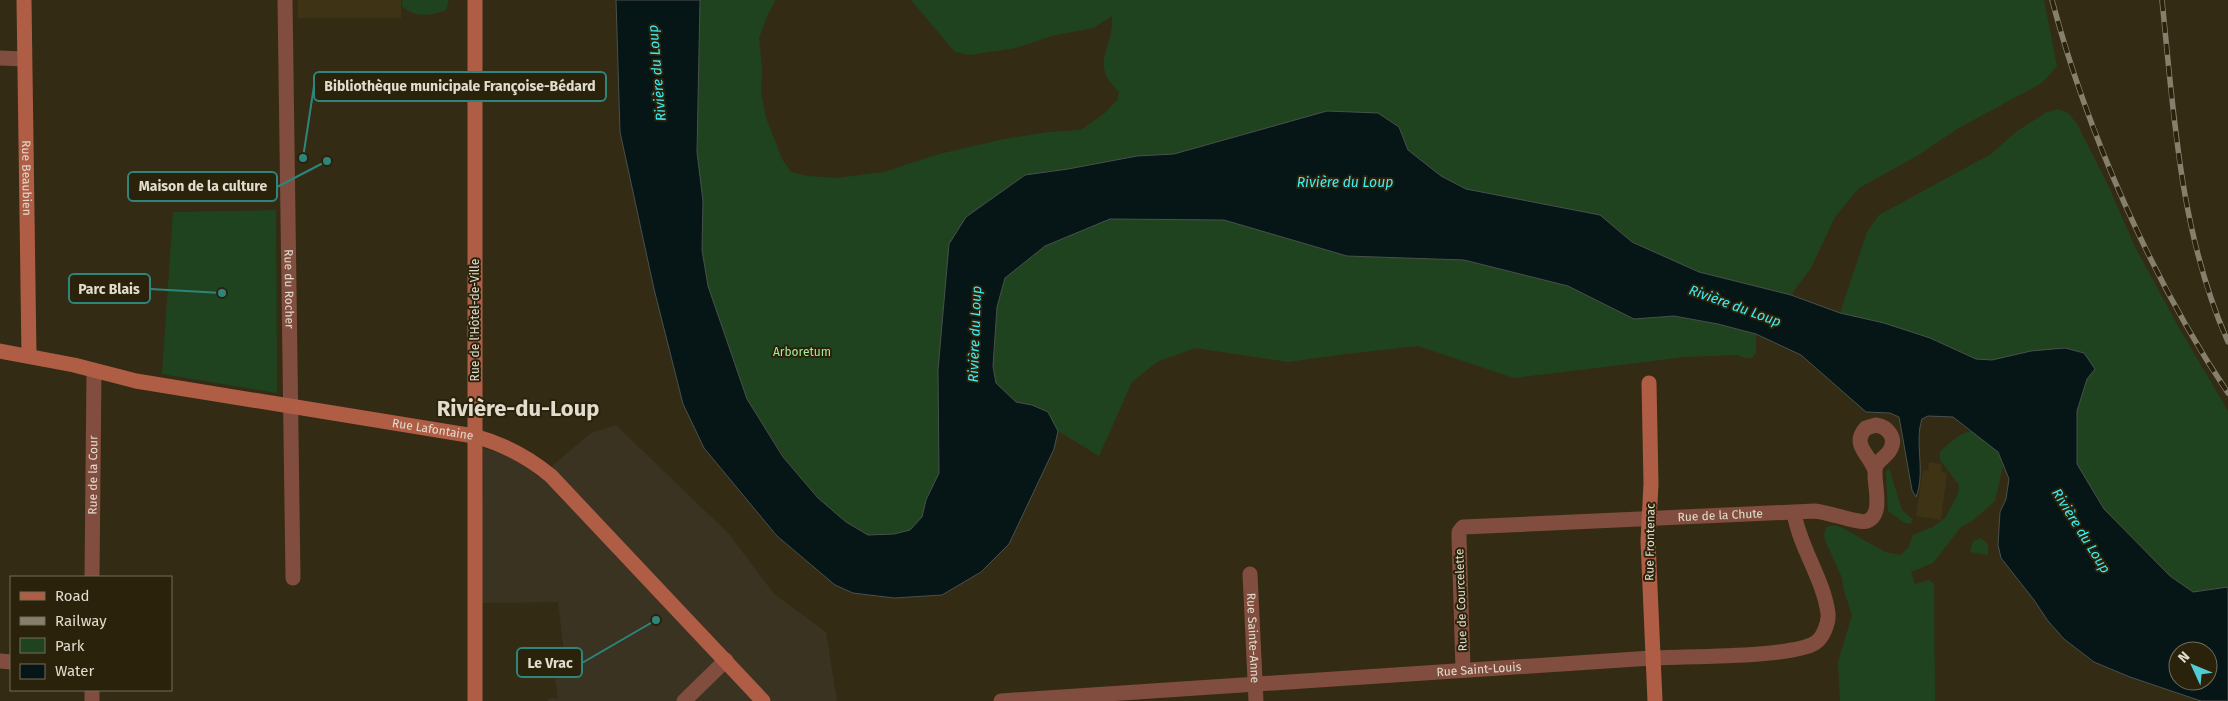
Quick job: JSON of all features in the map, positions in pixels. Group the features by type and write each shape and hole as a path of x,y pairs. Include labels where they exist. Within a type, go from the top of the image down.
{"main road":[{"name":"Rue Beaubien","path":"24,0 29,356"},
{"name":"Rue de l'Hôtel-de-Ville","path":"475,0 475,701"},
{"name":"Rue Lafontaine","path":"0,351 136,381 474,436 516,450 552,476 763,701"},
{"name":"Rue Frontenac","path":"1649,384 1652,484 1648,541 1655,701"}],"street":[{"name":"Rue du Rocher","path":"285,0 294,578"},
{"path":"0,58 24,59"},
{"name":"Rue de la Cour","path":"92,576 94,371"},
{"name":"Rue de la Chute","path":"1461,529 1467,527 1794,513 1815,510 1830,512 1858,522 1869,521 1876,508 1875,471"},
{"name":"Rue Saint-Louis","path":"1001,701 1794,650 1815,643 1821,637 1828,616 1821,586 1802,544 1794,513"},
{"name":"Rue de Courcelette","path":"1461,529 1459,538 1463,670"},
{"name":"Rue Sainte-Anne","path":"1250,574 1256,701"},
{"path":"684,701 726,660"}],"shaded area":[{"path":"298,0 401,0 401,18 298,18"},
{"path":"616,425 729,534 774,594 826,632 837,701 548,701 548,699 558,698 555,679 567,676 558,602 481,603 483,448 515,457 539,477 591,433"},
{"path":"1929,462 1942,464 1941,472 1947,473 1941,520 1916,516 1923,470 1928,471"}],"green space":[{"path":"402,0 449,0 446,10 423,15 407,10 402,6"},
{"name":"Arboretum","path":"700,0 776,0 768,14 759,38 762,68 761,91 766,118 782,159 791,172 808,176 838,178 884,172 939,154 1004,139 1049,132 1081,130 1106,112 1117,100 1119,92 1105,73 1104,64 1112,28 1112,16 1093,28 1052,36 1016,48 970,55 955,52 911,0 2044,0 2057,66 2042,83 1957,129 1917,156 1859,188 1835,217 1811,268 1791,295 1699,272 1632,242 1600,215 1466,189 1441,176 1408,150 1399,127 1243,134 1174,154 1137,156 1025,175 949,244 938,370 939,473 926,500 922,517 910,530 894,534 868,535 846,522 818,498 784,457 747,399 708,286 702,250 703,201 697,152"},
{"path":"2058,109 2068,113 2077,124 2108,185 2135,247 2178,326 2228,411 2228,587 2193,592 2170,576 2104,509 2077,464 2077,411 2087,379 2094,369 2084,353 2065,348 2031,351 1992,360 1976,359 1930,338 1840,313 1867,232 1879,215 1991,154 2017,131 2047,112"},
{"path":"276,210 277,393 162,374 173,212"},
{"path":"1110,219 1224,220 1347,256 1464,260 1568,286 1634,319 1674,316 1718,324 1756,334 1756,353 1752,358 1737,355 1685,357 1514,378 1418,346 1288,362 1195,348 1157,362 1132,382 1099,456 1058,431 1048,412 1032,405 1016,402 1006,394 996,383 993,366 997,307 1005,278 1045,246"},
{"path":"1972,431 1998,452 2003,466 1995,501 1971,522 1961,527 1933,563 1911,572 1915,584 1929,580 1934,584 1935,701 1840,701 1838,662 1852,615 1842,578 1825,540 1824,534 1827,527 1834,525 1841,527 1885,552 1900,555 1908,548 1913,535 1933,527 1945,518 1958,494 1959,485 1940,460 1940,452 1959,436"},
{"path":"1889,468 1902,510 1912,519 1911,524 1903,522 1888,511 1886,472"},
{"path":"1981,538 1988,544 1988,555 1970,552 1973,541"}],"water":[{"name":"Rivière du Loup","path":"616,0 700,0 697,152 703,201 702,250 708,286 747,399 783,457 818,498 846,522 868,535 894,534 910,530 922,517 926,500 939,473 938,370 949,244 966,217 1025,175 1137,156 1174,154 1327,111 1378,113 1399,127 1408,150 1441,176 1466,189 1600,215 1632,242 1699,272 1791,295 1840,313 1884,323 1930,338 1976,359 1992,360 2031,351 2065,348 2084,353 2095,369 2087,379 2077,411 2077,464 2104,509 2170,576 2193,592 2228,587 2228,701 2201,701 2171,691 2218,691 2218,641 2168,641 2168,690 2094,662 2064,639 2048,621 2001,558 1998,545 2000,512 2006,499 2009,479 1998,452 1953,417 1928,416 1922,419 1919,437 1920,478 1916,497 1912,490 1899,417 1890,413 1866,412 1801,355 1756,334 1718,324 1674,316 1634,319 1568,286 1464,260 1347,256 1224,220 1110,219 1045,246 1005,278 997,307 993,366 996,383 1016,402 1032,405 1048,412 1058,431 1054,449 1009,544 981,572 942,595 894,598 853,593 835,585 777,536 704,448 683,404 654,289 620,132"}],"railway":[{"path":"2052,0 2066,50 2084,101 2103,153 2125,204 2173,302 2228,393"},
{"path":"2162,0 2176,131 2189,217 2212,301 2228,342"}],"place":[{"name":"Bibliothèque municipale Françoise-Bédard","path":"303,158"},
{"name":"Maison de la culture","path":"327,161"},
{"name":"Parc Blais","path":"222,293"},
{"name":"Le Vrac","path":"656,620"}],"district":[{"name":"Rivière-du-Loup","path":"518,408"}]}
